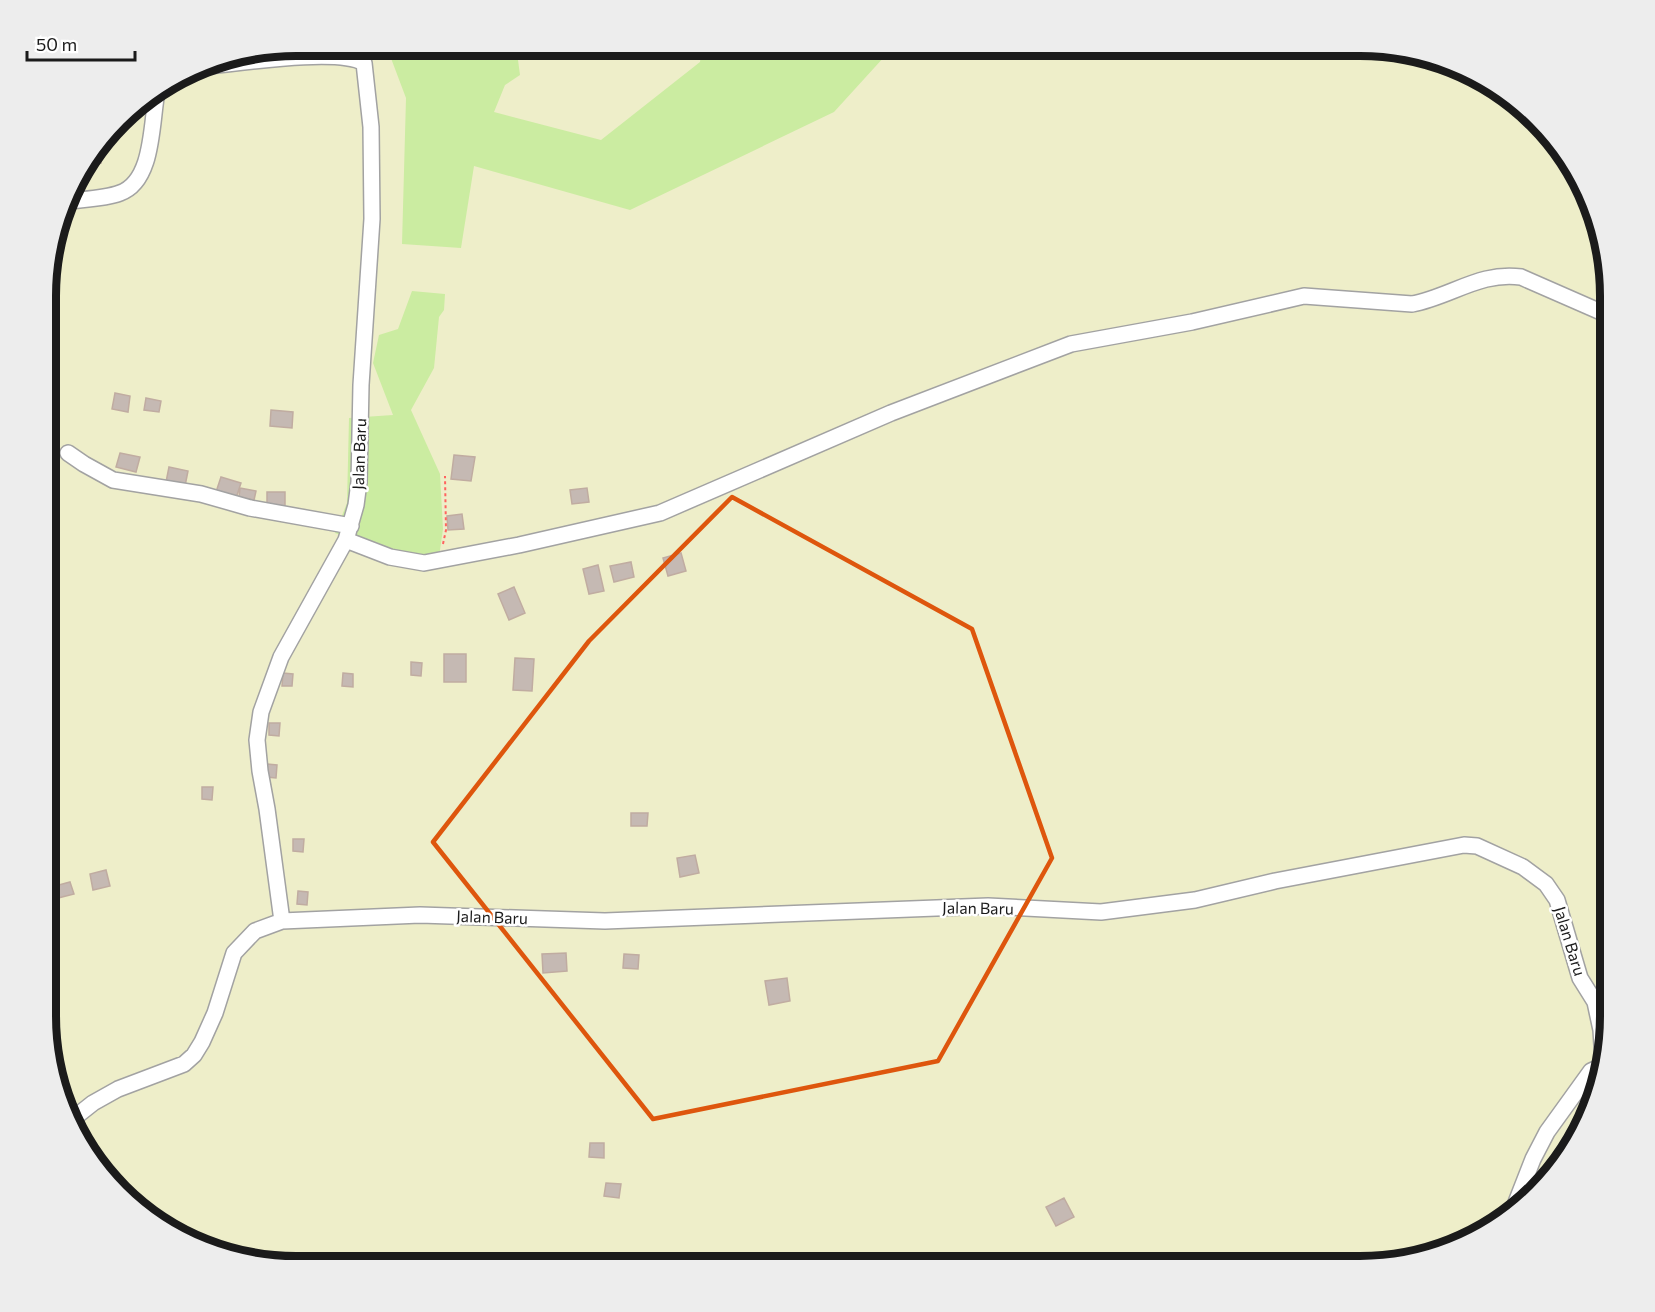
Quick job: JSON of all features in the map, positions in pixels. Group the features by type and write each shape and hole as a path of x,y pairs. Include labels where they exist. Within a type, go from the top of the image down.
{"street":[{"name":"Jalan Baru","path":"236,63 314,56 356,59 364,63 371,127 372,219 361,385 359,482 348,533 281,657 261,712 257,740 282,921 420,915 605,921 988,906 1101,912 1196,900 1315,873 1464,845 1477,846 1523,867 1546,884 1557,900 1580,978 1595,1002 1600,1023"},
{"path":"76,200 118,194 132,187 142,172 150,141 156,100"},
{"path":"68,453 113,480 201,494 348,533 390,557 424,563 519,545 660,513 891,413 1071,344 1192,321 1304,296 1412,304 1430,300 1478,280 1506,274 1521,277 1600,312"},
{"path":"77,1116 93,1103 118,1089 184,1064 194,1055 215,1013 234,953 255,931 282,921"},
{"path":"1518,1197 1533,1159 1547,1132 1593,1070"}],"path":[{"path":"441,559 446,530 445,476"}],"highlighted area":[{"path":"732,497 972,629 1052,858 938,1061 653,1119 433,842 589,641"}],"green space":[{"path":"280,56 1375,56 1406,60 1437,68 1466,80 1493,96 1518,115 1550,149 1575,189 1587,218 1595,249 1600,296 1599,1032 1595,1063 1587,1094 1575,1123 1559,1150 1540,1175 1506,1207 1466,1232 1437,1244 1406,1252 1375,1256 280,1256 249,1252 218,1244 189,1232 162,1216 137,1197 105,1163 80,1123 68,1094 60,1063 56,1032 56,280 58,264 68,218 80,189 105,149 137,115 162,96 189,80 218,68 249,60"},
{"path":"390,56 517,56 520,75 505,85 494,112 601,140 700,62 701,56 885,56 834,112 630,210 474,166 461,248 402,244 406,98"},
{"path":"412,291 445,294 444,310 439,317 434,368 411,410 440,474 443,529 439,557 388,554 335,533 347,503 349,418 393,415 373,363 379,335 398,329"}],"building":[{"path":"115,393 130,396 128,412 112,409"},
{"path":"146,398 161,401 159,412 144,410"},
{"path":"271,410 293,412 292,428 270,426"},
{"path":"120,453 140,457 136,472 116,467"},
{"path":"454,455 475,457 471,481 451,479"},
{"path":"169,467 188,471 185,486 166,482"},
{"path":"221,477 241,483 236,498 216,492"},
{"path":"240,488 256,491 254,500 239,497"},
{"path":"587,488 589,502 572,504 570,490"},
{"path":"267,492 285,492 285,508 267,508"},
{"path":"462,514 464,529 448,530 447,516"},
{"path":"681,553 686,571 668,576 663,558"},
{"path":"631,562 634,577 614,582 610,566"},
{"path":"598,565 604,591 589,594 583,569"},
{"path":"514,587 525,613 509,620 498,594"},
{"path":"444,654 466,654 466,682 444,682"},
{"path":"515,658 534,659 532,691 513,690"},
{"path":"411,662 422,663 421,676 411,675"},
{"path":"283,673 293,674 292,686 282,686"},
{"path":"343,673 353,674 353,687 342,686"},
{"path":"269,723 280,723 279,736 269,735"},
{"path":"267,764 277,765 276,778 266,777"},
{"path":"202,787 213,787 212,800 202,799"},
{"path":"631,813 648,813 647,826 631,826"},
{"path":"293,839 304,839 303,852 293,851"},
{"path":"695,855 699,873 680,877 677,858"},
{"path":"106,870 110,886 93,890 90,874"},
{"path":"70,882 74,894 58,898 56,886"},
{"path":"298,891 308,892 307,905 297,904"},
{"path":"566,953 567,971 543,973 542,954"},
{"path":"624,954 639,955 638,969 623,968"},
{"path":"787,978 790,1001 769,1005 765,981"},
{"path":"590,1143 604,1143 604,1158 589,1157"},
{"path":"606,1183 621,1184 619,1198 604,1196"},
{"path":"1064,1198 1074,1217 1056,1226 1046,1207"}]}
